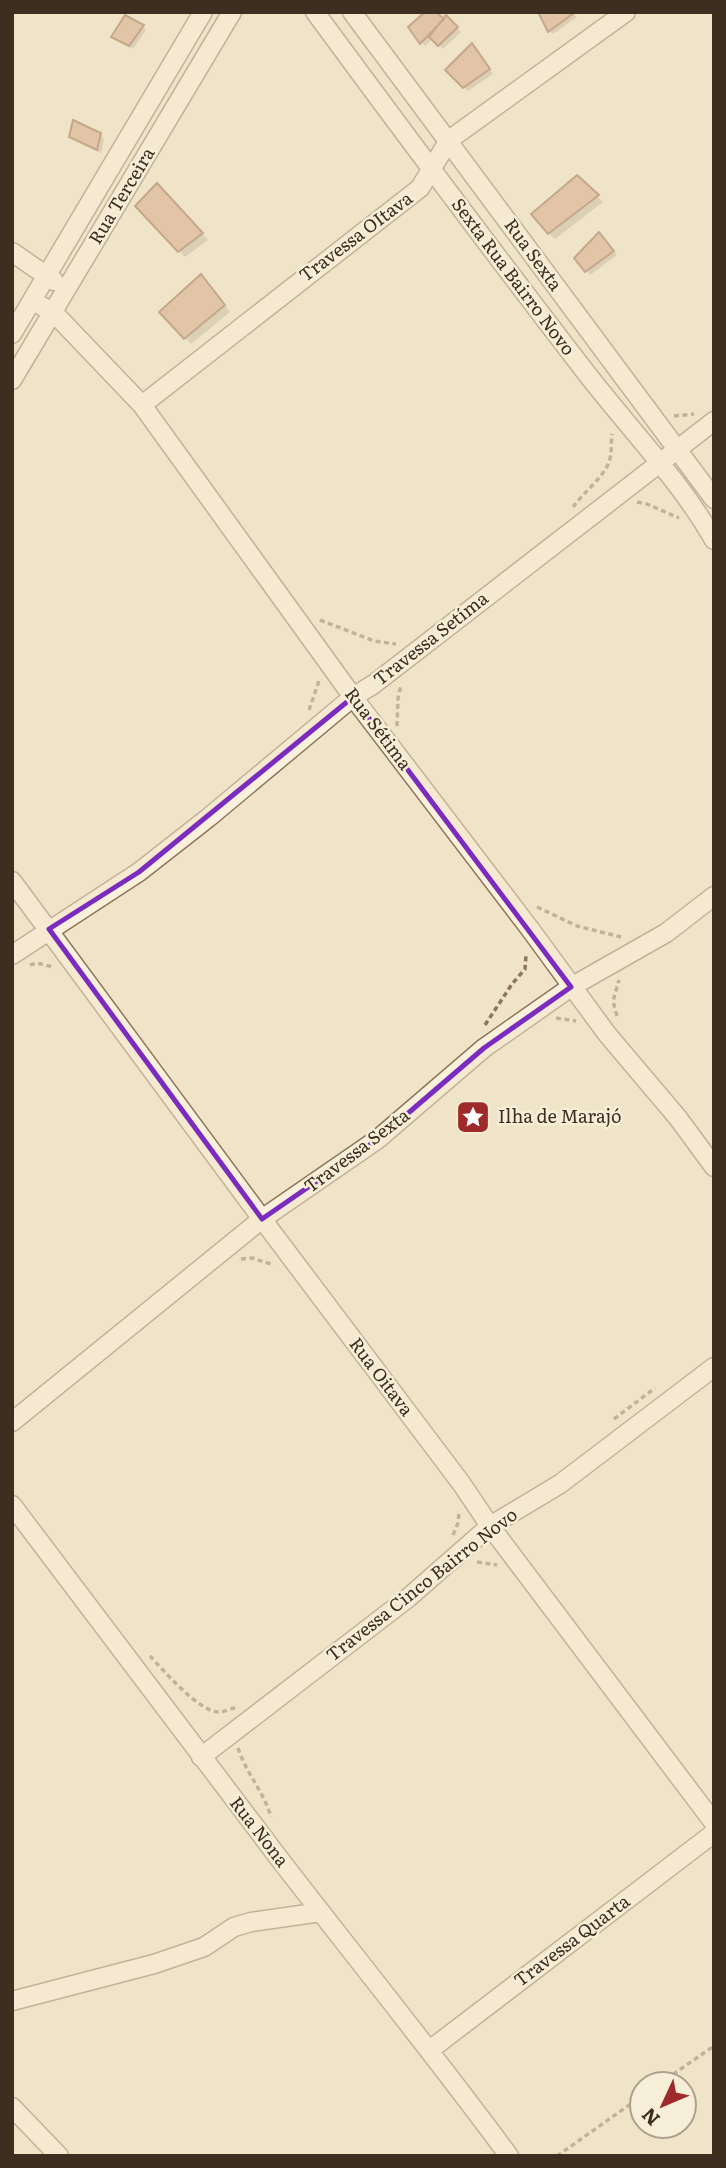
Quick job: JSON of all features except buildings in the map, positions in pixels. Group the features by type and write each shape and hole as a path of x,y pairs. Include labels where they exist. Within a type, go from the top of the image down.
{"street":[{"name":"Rua Terceira","path":"12,334 203,12"},
{"name":"Rua Terceira","path":"12,380 232,12"},
{"name":"Sexta Rua Bairro Novo","path":"315,12 430,169 605,397 660,464 714,540"},
{"name":"Rua Sexta","path":"352,12 714,499"},
{"name":"Travessa OItava","path":"142,405 420,188 449,141 626,12"},
{"path":"12,253 66,290"},
{"name":"Rua Sétima","path":"33,301 54,313 142,405 353,697 571,987 613,1029 714,1167"},
{"name":"Travessa Setíma","path":"17,961 49,929 139,872 353,697 374,684 660,464 707,417"},
{"name":"Rua Oitava","path":"12,881 714,1824"},
{"name":"Travessa Sexta","path":"12,1422 262,1219 378,1139 484,1048 571,987 666,933 714,896"},
{"name":"Travessa Cinco Bairro Novo","path":"201,1757 408,1598 490,1526 560,1484 714,1367"},
{"name":"Rua Nona","path":"12,1505 201,1757 431,2049 509,2156"},
{"name":"Travessa Quarta","path":"431,2049 714,1833"},
{"path":"12,2001 204,1947 226,1931 243,1924 321,1912"},
{"path":"12,2107 59,2156"}],"path":[{"path":"642,405 677,417 707,417"},
{"path":"561,538 573,507 585,490 601,476 609,461 613,428"},
{"path":"635,502 664,511 683,522"},
{"path":"291,611 374,641 398,644 415,652 404,673 398,698 393,750"},
{"path":"305,720 314,701 320,675 320,651"},
{"path":"532,904 577,926 630,938"},
{"path":"478,1033 525,969 530,929"},
{"path":"17,961 62,970"},
{"path":"525,1019 560,1018 613,1029 613,1001 622,970"},
{"path":"239,1259 252,1258 280,1268"},
{"path":"468,1562 487,1562 508,1568"},
{"path":"148,1654 180,1689 207,1708 218,1712 236,1707 245,1701"},
{"path":"246,1740 238,1747 260,1789 271,1818"},
{"path":"679,2070 714,2046"},
{"path":"557,2156 628,2106"}],"highlighted area":[{"path":"353,697 571,987 484,1048 378,1139 262,1219 49,929 139,872"}],"place":[{"name":"Ilha de Marajó","path":"473,1117"}]}
